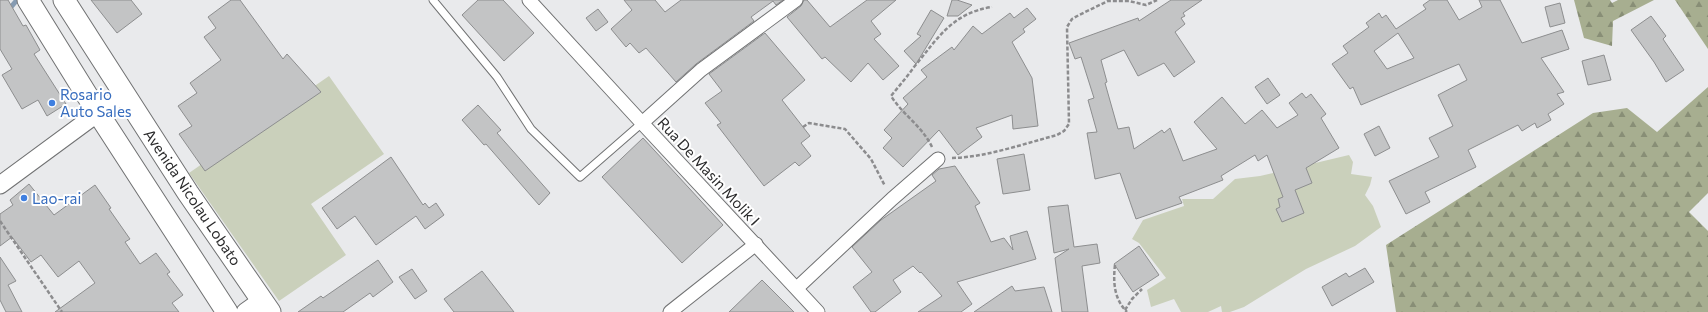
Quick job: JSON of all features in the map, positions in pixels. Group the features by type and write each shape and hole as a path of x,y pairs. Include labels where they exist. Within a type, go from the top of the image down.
{"main road":[{"name":"Avenida Nicolau Lobato","path":"64,0 188,193 266,306"},
{"path":"30,3 98,113 227,312"}],"street":[{"path":"529,0 642,123"},
{"name":"Rua De Masin Molik I","path":"796,0 701,70 642,123 818,312"},
{"path":"0,185 125,93"},
{"path":"797,288 938,158"},
{"path":"670,312 756,244"},
{"path":"245,312 266,306"}],"lane":[{"path":"433,0 497,77 531,129 580,177 642,123"}],"path":[{"path":"992,7 979,9 963,16 950,25 931,45 891,96 898,106 923,131 938,158 966,158 1057,135 1064,131 1069,124 1067,27 1072,19 1079,14 1108,1 1129,1 1146,5 1157,0"},
{"path":"803,127 809,124 844,129 871,160 892,199"},
{"path":"0,221 62,312"},
{"path":"1115,265 1113,279 1115,292 1126,311"},
{"path":"1126,311 1132,299 1142,289"}],"green space":[{"path":"1574,0 1610,0 1612,3 1618,0 1654,0 1613,21 1612,46 1584,38"},
{"path":"1675,0 1708,0 1708,49"},
{"path":"329,76 384,154 311,204 346,255 279,301 189,173"},
{"path":"1708,87 1708,193 1689,212 1708,231 1708,312 1396,312 1386,245 1593,113 1627,108 1657,132"},
{"path":"1349,155 1353,162 1351,174 1372,177 1365,195 1373,206 1381,227 1355,246 1306,269 1244,307 1230,312 1222,312 1221,306 1208,312 1181,312 1174,299 1151,307 1147,290 1166,278 1139,243 1132,239 1143,220 1184,206 1182,199 1213,199 1235,179 1260,176"}],"building":[{"path":"0,0 8,0 23,26 26,25 40,50 34,54 66,104 47,116 38,100 22,109 2,75 12,69 0,49"},
{"path":"91,0 131,0 142,14 117,33"},
{"path":"231,0 240,0 283,59 287,54 321,92 205,171 179,134 192,126 178,106 197,93 190,83 221,60 204,37 216,28 208,17"},
{"path":"478,0 503,0 534,33 504,61 462,15"},
{"path":"624,0 655,0 665,12 681,0 783,0 776,5 773,1 751,17 754,21 696,64 676,82 646,48 639,53 630,43 626,47 611,29 632,10"},
{"path":"804,0 807,0 830,27 867,0 896,0 871,21 881,34 874,39 899,66 883,80 868,63 851,82 825,57 822,59 787,17 801,6"},
{"path":"952,0 957,0 972,5 958,16 947,16"},
{"path":"1171,0 1202,0 1183,13 1185,16 1181,18 1185,24 1175,32 1195,62 1174,77 1164,63 1138,76 1124,50 1101,60 1107,82 1105,83 1118,129 1129,127 1134,149 1162,130 1164,133 1170,128 1183,161 1217,149 1194,122 1222,97 1245,124 1262,110 1277,128 1298,115 1289,103 1302,93 1306,98 1311,94 1326,114 1321,118 1339,148 1306,168 1312,183 1295,190 1304,213 1282,222 1276,209 1280,207 1278,199 1283,197 1267,155 1258,161 1255,155 1221,176 1223,180 1179,197 1182,203 1136,219 1120,173 1095,179 1087,133 1097,132 1088,100 1094,98 1081,57 1075,59 1069,43 1138,18 1139,21"},
{"path":"1430,0 1447,0 1459,20 1482,7 1479,0 1500,0 1522,43 1562,30 1569,49 1541,58 1564,92 1557,94 1564,104 1548,114 1551,120 1537,128 1535,123 1522,131 1518,125 1468,150 1476,167 1425,192 1430,202 1406,214 1389,181 1439,157 1429,138 1453,126 1438,95 1467,80 1459,64 1361,105 1353,87 1350,89 1332,64 1348,53 1343,46 1369,27 1366,23 1379,13 1382,18 1386,15 1396,29 1426,9 1423,5","holes":["1398,33 1414,58 1387,69 1374,51"]},
{"path":"1560,3 1565,23 1550,27 1545,7"},
{"path":"1027,8 1036,19 1023,29 1025,32 1012,42 1032,78 1038,126 1013,129 1012,115 976,128 982,137 958,155 939,130 903,167 883,148 892,138 884,130 908,104 903,98 927,77 921,70 952,47 954,50 973,26 982,34 1010,13 1014,18"},
{"path":"598,9 608,22 596,31 586,18"},
{"path":"931,10 944,18 916,64 904,51 921,36 917,34"},
{"path":"1651,16 1666,36 1663,39 1684,70 1666,82 1654,62 1631,30"},
{"path":"765,33 805,80 782,100 810,136 801,143 811,156 799,166 795,162 764,186 717,125 721,123 705,103 722,91 709,74"},
{"path":"1604,55 1611,80 1588,85 1582,61"},
{"path":"1268,78 1280,95 1267,104 1255,87"},
{"path":"478,105 501,130 497,133 550,193 539,205 486,144 484,145 462,120"},
{"path":"1379,126 1390,148 1375,156 1364,134"},
{"path":"643,138 723,225 682,263 602,177"},
{"path":"1024,154 1030,190 1003,194 997,159"},
{"path":"391,157 423,205 425,203 429,208 436,203 444,215 425,229 416,216 376,245 355,216 337,229 322,208"},
{"path":"955,166 980,203 975,206 991,242 1004,238 1013,250 1010,236 1027,231 1036,259 957,282 972,304 961,312 918,312 942,296 921,272 920,273 913,266 893,280 901,292 875,312 871,312 853,287 872,272 852,247 881,220 936,181 932,175 939,169"},
{"path":"29,184 54,215 95,185 111,208 109,209 130,239 125,242 140,264 156,253 170,272 167,274 183,295 172,303 179,312 55,312 95,283 79,261 58,277 41,255 31,262 12,237 0,246 0,214 13,205 10,200"},
{"path":"1068,205 1074,247 1097,244 1100,263 1082,266 1088,312 1062,312 1055,258 1069,249 1054,253 1048,207"},
{"path":"1139,246 1159,275 1133,292 1114,264"},
{"path":"0,257 16,281 8,285 22,312 6,312 0,300"},
{"path":"378,260 393,282 373,297 370,293 343,312 298,312 321,296 323,298"},
{"path":"1365,268 1374,282 1332,306 1322,287 1346,273 1349,277"},
{"path":"412,269 427,291 415,299 399,277"},
{"path":"482,271 514,312 454,312 444,299"},
{"path":"762,280 794,312 729,312"},
{"path":"1012,286 1015,291 1044,287 1052,312 974,312"}],"waterway":[{"path":"0,20 17,0"}],"place":[{"name":"Rosario Auto Sales","path":"52,103"},
{"name":"Lao-rai","path":"24,198"}]}
